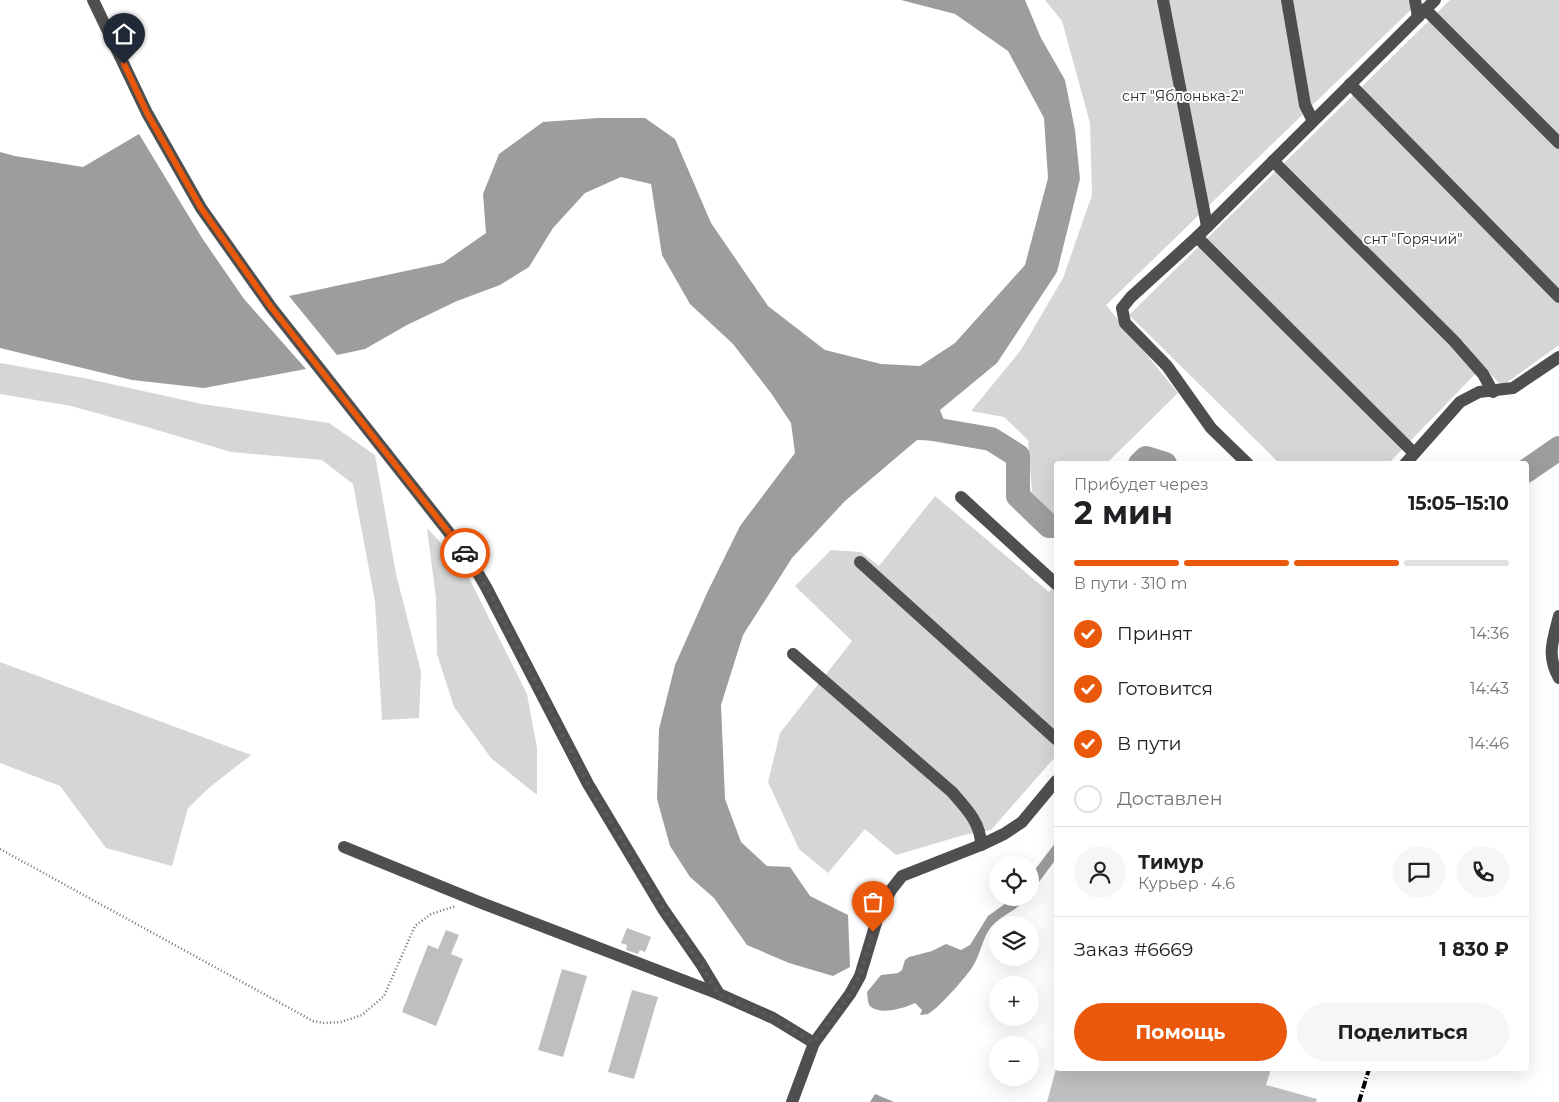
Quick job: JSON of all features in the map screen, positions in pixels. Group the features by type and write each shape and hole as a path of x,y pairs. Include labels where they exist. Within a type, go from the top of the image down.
{"street":[{"path":"93,0 147,113 201,208 271,307 469,558 486,586 588,784 663,909 701,964 718,994"},
{"path":"1163,0 1207,226"},
{"path":"1287,0 1306,106 1313,121"},
{"path":"1414,0 1421,13 1559,143"},
{"path":"1245,461 1211,428 1166,366 1125,323 1122,308 1131,297 1197,237 1435,0"},
{"path":"1350,84 1559,297"},
{"path":"1273,161 1454,341 1483,374 1493,392"},
{"path":"1197,237 1414,453"},
{"path":"1407,461 1460,402 1479,392 1493,392 1514,388 1559,357"},
{"path":"960,497 1054,582"},
{"path":"860,562 1054,738"},
{"path":"1559,616 1551,649 1553,666 1559,678"},
{"path":"793,654 952,792 972,815 981,835 981,845"},
{"path":"792,1102 814,1042 850,994 860,976 879,913 891,890 902,876 1004,834 1022,822 1054,783"},
{"path":"344,847 479,902 718,994 774,1018 814,1042"}],"path":[{"path":"0,849 313,1020 324,1024 341,1022 362,1015 384,996 415,926 431,914 456,906 479,902"}],"green space":[{"name":"снт \"Яблонька-2\"","path":"1045,0 1421,0 1106,305 1178,393 1109,461 1054,461 1054,516 1032,492 1028,440 1004,417 971,411 1021,350 1063,278 1092,195 1090,123 1062,21"},
{"name":"снт \"Горячий\"","path":"1450,0 1559,0 1559,345 1502,386 1483,366 1391,461 1277,461 1129,315"},
{"path":"0,363 84,378 202,404 329,423 375,455 396,574 421,672 419,718 382,720 375,601 353,484 322,460 231,452 71,406 0,394"},
{"path":"935,496 1049,592 1054,587 1054,758 991,830 964,835 896,855 865,829 828,873 799,849 768,782 780,733 852,641 795,586 831,550 861,552 879,566"},
{"path":"427,528 464,568 527,694 537,748 537,795 491,758 454,707 437,654 436,598"},
{"path":"0,662 251,755 210,787 188,808 172,866 106,848 60,786 0,763"}],"shaded area":[{"path":"901,0 1025,0 1041,38 1065,80 1075,130 1080,179 1057,272 997,363 940,410 949,433 948,441 917,440 845,501 792,558 743,635 721,705 725,799 741,842 767,866 790,867 810,896 848,915 850,967 833,976 789,963 747,945 714,898 690,877 670,846 657,799 659,729 675,665 707,593 740,526 795,453 791,423 771,393 733,344 690,304 662,255 651,184 621,177 585,193 553,228 529,267 500,285 457,301 407,325 365,349 337,355 289,296 443,263 486,233 483,194 499,154 543,122 598,118 645,118 675,139 711,223 768,306 825,350 881,364 920,366 955,343 1025,265 1048,178 1044,118 1008,51 955,14"},
{"path":"139,134 202,238 244,299 306,369 204,388 132,380 0,348 0,152 83,167"},
{"path":"1054,845 1054,862 1039,882 1039,864"},
{"path":"1002,906 1019,906 1004,916 989,916 989,931 976,961 952,992 933,1011 920,1015 922,1010 915,1003 900,1009 887,1011 870,1006 867,992 881,975 898,973 902,970 905,960 909,957 932,951 946,944 961,950 970,945 988,916"},
{"path":"875,1094 894,1102 870,1102"}],"building":[{"path":"627,928 651,937 645,952 640,950 638,954 626,950 627,945 621,943"},
{"path":"446,930 459,935 451,954 463,959 436,1026 402,1012 428,945 438,949"},
{"path":"562,969 587,976 563,1057 538,1050"},
{"path":"632,990 658,997 634,1079 608,1072"},
{"path":"1055,1071 1270,1071 1266,1085 1317,1099 1316,1102 1047,1102"}],"waterway":[{"path":"926,418 927,428 991,439 1018,456 1018,496 1049,526 1054,526"},
{"path":"1529,469 1559,448"},
{"path":"1143,461 1146,458 1156,461"}],"railway":[{"path":"1359,1102 1368,1071"}],"way so far":[{"path":"465,553 486,586 588,784 663,909 701,964 718,994 774,1018 814,1042 850,994 860,976 873,932"}],"route":[{"path":"124,64 147,113 201,208 271,307 465,553"}]}
